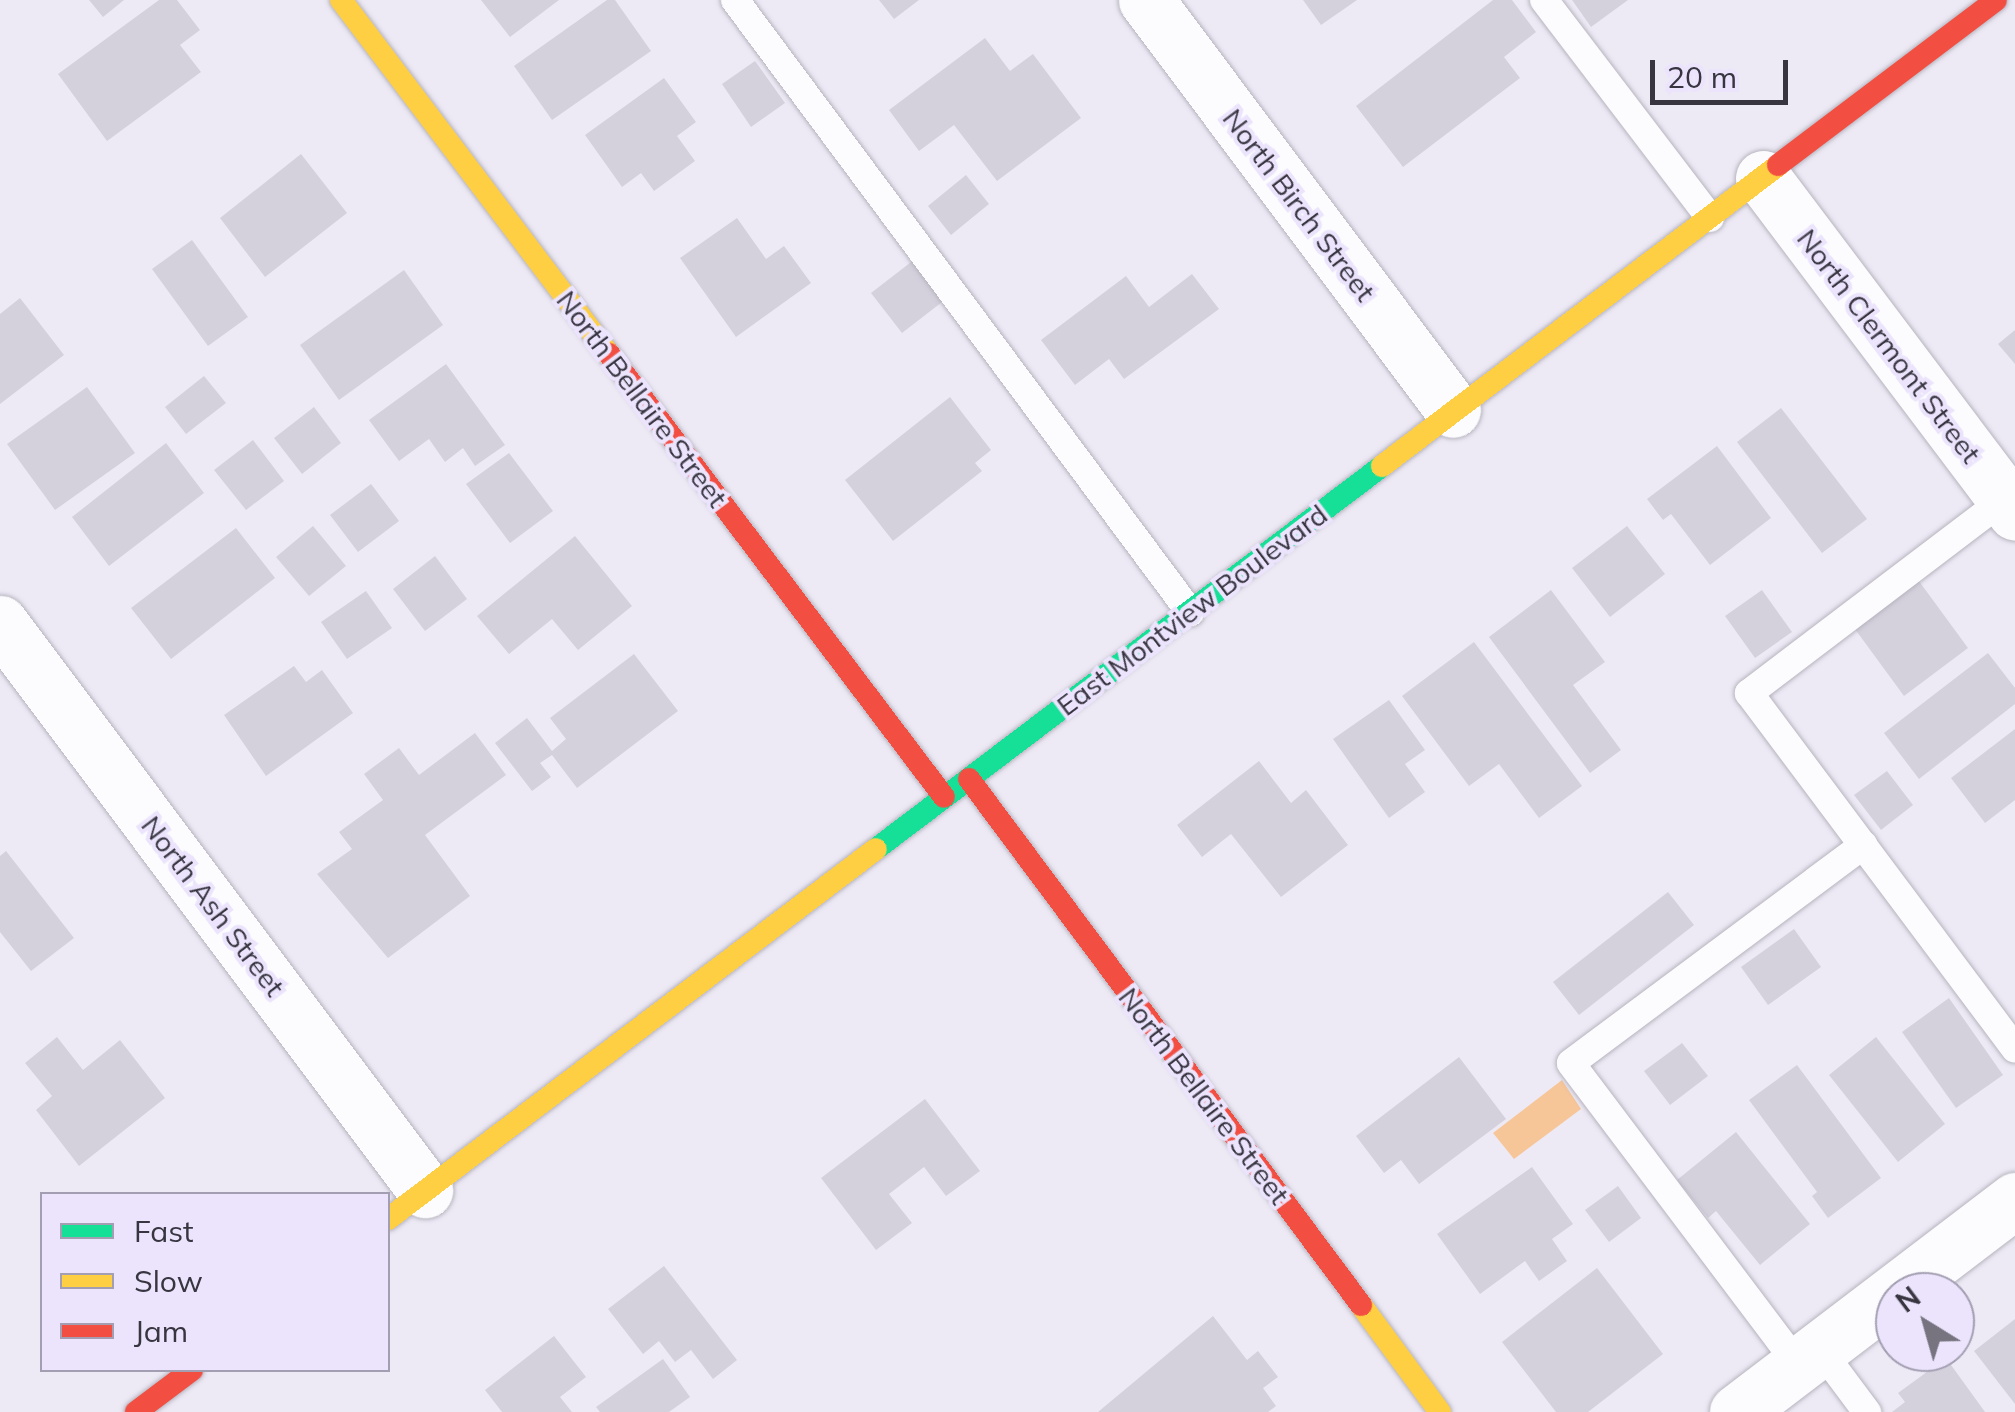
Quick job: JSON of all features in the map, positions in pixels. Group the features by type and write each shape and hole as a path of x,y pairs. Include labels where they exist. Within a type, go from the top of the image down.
{"street":[{"name":"North Bellaire Street","path":"341,0 944,797"},
{"name":"North Birch Street","path":"1146,0 1453,410"},
{"name":"East Montview Boulevard","path":"406,1204 1763,178 1971,8"},
{"name":"North Clermont Street","path":"1763,178 2011,501"},
{"name":"North Ash Street","path":"0,623 406,1204"},
{"name":"North Bellaire Street","path":"969,779 1440,1412"},
{"path":"1737,1412 2015,1200"}],"lane":[{"path":"735,0 1190,612"},
{"path":"1544,0 1710,218"},
{"path":"2011,501 1748,693 2015,1048"},
{"path":"1864,845 1571,1063 1809,1357 1867,1412"}],"shaded area":[{"path":"1562,1080 1581,1109 1514,1159 1493,1133"}],"building":[{"path":"89,0 124,0 103,17"},
{"path":"159,0 177,0 200,30 180,45 201,72 107,141 58,74"},
{"path":"481,0 559,0 510,37"},
{"path":"607,0 615,0 651,51 552,120 514,66"},
{"path":"879,0 919,0 894,19"},
{"path":"1303,0 1357,0 1321,25"},
{"path":"1493,0 1512,0 1536,32 1504,57 1520,78 1403,167 1356,106"},
{"path":"1572,0 1628,0 1591,27"},
{"path":"985,38 1010,71 1033,54 1081,118 997,181 954,125 919,151 889,110"},
{"path":"755,61 785,103 751,127 722,84"},
{"path":"664,78 696,122 677,136 695,161 654,191 641,173 622,187 585,135"},
{"path":"301,154 347,213 265,277 220,218"},
{"path":"966,175 989,204 951,235 928,206"},
{"path":"737,218 766,259 784,246 811,283 736,337 680,258"},
{"path":"192,240 248,317 208,346 152,269"},
{"path":"915,259 946,299 902,333 871,293"},
{"path":"404,270 443,325 339,400 300,345"},
{"path":"1192,274 1219,309 1124,379 1109,359 1075,385 1041,340 1126,276 1149,307"},
{"path":"20,298 64,355 0,404 0,314"},
{"path":"2015,330 2015,364 1998,344"},
{"path":"446,364 505,445 475,466 463,448 445,462 429,439 399,461 369,420"},
{"path":"204,376 226,403 186,434 165,407"},
{"path":"87,387 135,453 55,510 7,444"},
{"path":"950,397 991,450 975,463 982,471 893,541 845,480"},
{"path":"314,407 341,443 302,474 274,438"},
{"path":"1781,408 1867,519 1822,553 1737,442"},
{"path":"253,440 284,481 246,510 214,470"},
{"path":"166,443 204,493 109,566 72,517"},
{"path":"1717,446 1771,518 1710,565 1671,514 1663,520 1647,499"},
{"path":"509,453 553,511 510,543 466,484"},
{"path":"371,484 399,521 358,552 330,515"},
{"path":"313,526 346,566 309,596 276,557"},
{"path":"1627,526 1665,574 1610,617 1572,568"},
{"path":"236,528 275,578 171,659 131,608"},
{"path":"575,536 632,606 578,650 552,619 509,654 477,616"},
{"path":"435,556 467,599 425,631 393,589"},
{"path":"1916,577 1968,648 1904,696 1852,625"},
{"path":"1551,590 1605,662 1573,685 1621,750 1590,773 1489,637"},
{"path":"1762,590 1792,632 1755,658 1725,616"},
{"path":"366,591 392,628 347,659 321,622"},
{"path":"1474,642 1582,786 1539,818 1499,764 1469,786 1402,696"},
{"path":"1988,653 2015,688 2015,704 1919,779 1884,733"},
{"path":"634,654 678,711 577,788 552,755 540,763 551,777 532,791 495,743 527,718 552,751 566,739 550,718"},
{"path":"294,666 306,682 322,670 353,713 266,776 224,715"},
{"path":"1389,700 1425,750 1405,764 1425,792 1389,818 1333,739"},
{"path":"2015,729 2015,800 1985,823 1951,778"},
{"path":"475,733 506,775 425,835 470,896 388,958 317,874 352,849 339,832 383,800 364,774 399,748 419,775"},
{"path":"1259,761 1291,803 1306,790 1348,845 1281,897 1231,834 1202,857 1177,825"},
{"path":"1887,771 1913,805 1881,830 1854,795"},
{"path":"6,851 74,938 31,971 0,932 0,856"},
{"path":"1668,892 1694,925 1579,1015 1553,982"},
{"path":"1794,929 1821,967 1768,1005 1741,967"},
{"path":"1949,998 2003,1075 1956,1108 1902,1032"},
{"path":"57,1037 83,1070 120,1040 165,1098 79,1166 36,1110 52,1096 25,1063"},
{"path":"1876,1037 1945,1124 1898,1162 1829,1075"},
{"path":"1682,1043 1708,1076 1670,1105 1644,1071"},
{"path":"1459,1057 1506,1119 1419,1184 1401,1160 1384,1173 1356,1136"},
{"path":"1797,1065 1881,1178 1828,1218 1812,1196 1817,1192 1749,1100"},
{"path":"925,1099 980,1171 946,1196 924,1167 889,1194 912,1223 876,1250 821,1178"},
{"path":"1736,1132 1810,1224 1760,1265 1716,1211 1708,1218 1677,1180"},
{"path":"1532,1167 1573,1224 1552,1239 1567,1261 1539,1281 1525,1261 1480,1294 1437,1234"},
{"path":"1618,1186 1641,1218 1609,1242 1585,1210"},
{"path":"664,1266 737,1360 713,1379 691,1350 675,1362 659,1341 643,1354 608,1309"},
{"path":"1597,1268 1663,1354 1588,1412 1556,1412 1502,1342"},
{"path":"1213,1316 1247,1360 1258,1351 1278,1377 1263,1388 1276,1406 1268,1412 1098,1412"},
{"path":"2015,1319 2015,1404 1975,1352"},
{"path":"554,1336 586,1377 560,1397 572,1412 502,1412 485,1390"},
{"path":"663,1359 690,1397 669,1412 600,1412 596,1407"},
{"path":"1927,1372 1956,1372 1985,1412 1892,1412 1905,1402 1898,1393"}],"traffic: fast":[{"path":"876,849 1382,466"}],"traffic: slow":[{"path":"341,0 609,354"},
{"path":"1382,466 1778,165"},
{"path":"390,1217 876,849"},
{"path":"1361,1305 1440,1412"}],"traffic: jam":[{"path":"1778,165 1996,0"},
{"path":"609,354 944,797"},
{"path":"969,779 1361,1305"},
{"path":"136,1412 189,1372"}]}
